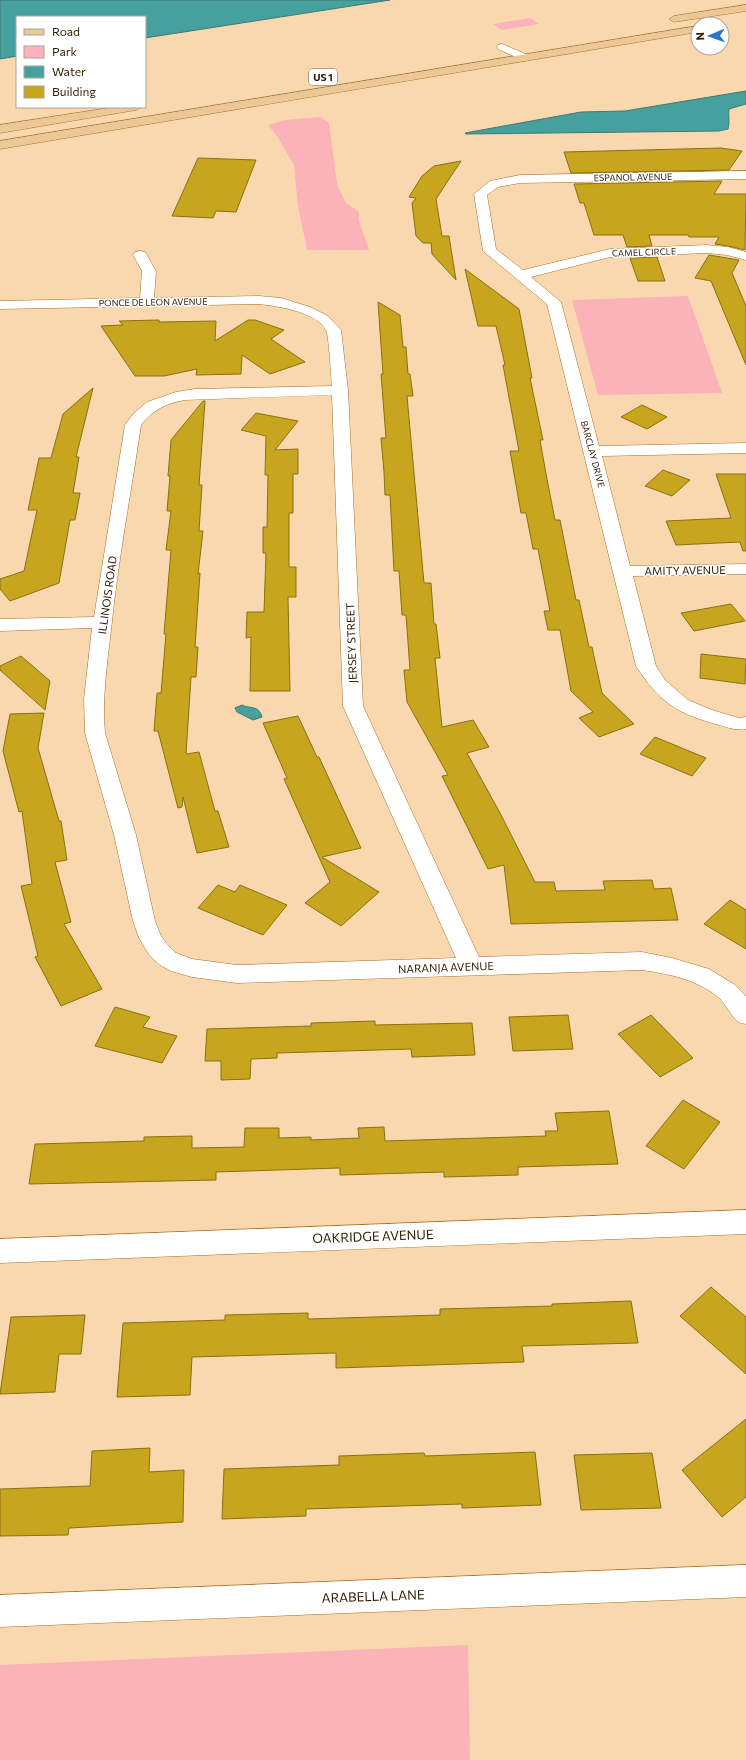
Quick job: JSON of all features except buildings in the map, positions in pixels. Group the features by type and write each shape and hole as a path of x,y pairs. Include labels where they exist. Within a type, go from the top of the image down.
{"main road":[{"path":"661,22 746,8"},
{"name":"US 1","path":"0,145 690,30"},
{"path":"498,48 524,44"},
{"path":"0,129 130,108"}],"street":[{"path":"498,48 526,58"},
{"name":"ESPANOL AVENUE","path":"520,179 746,174"},
{"name":"BARCLAY DRIVE","path":"520,179 494,184 480,194 490,251 554,302 646,666 658,684 681,704 706,715 739,724 746,724"},
{"name":"CAMEL CIRCLE","path":"520,275 610,253 707,249 728,251 746,256"},
{"path":"140,255 149,271 147,302"},
{"name":"PONCE DE LEON AVENUE","path":"0,304 259,300 281,302 305,310"},
{"name":"JERSEY STREET","path":"305,310 323,319 334,330 340,390 353,706 471,966"},
{"name":"ILLINOIS ROAD","path":"177,965 163,956 154,945 148,934 125,835 95,733 93,703 102,622 133,425 141,412 156,402 176,397 196,394 340,390"},
{"path":"592,450 746,448"},
{"name":"AMITY AVENUE","path":"623,572 746,569"},
{"path":"0,625 102,622"},
{"name":"NARANJA AVENUE","path":"177,965 237,974 642,961 677,967 713,980 734,997 746,1015"},
{"name":"OAKRIDGE AVENUE","path":"0,1251 746,1222"},
{"name":"ARABELLA LANE","path":"0,1611 746,1581"}],"green space":[{"path":"530,18 539,24 502,30 493,24"},
{"path":"321,117 329,123 337,184 346,203 359,212 359,221 369,250 307,250 298,206 294,165 277,136 268,125 285,120"},
{"path":"688,296 722,393 598,395 572,300"},
{"path":"468,1645 470,1760 0,1760 0,1665"}],"water":[{"path":"0,0 390,0 146,38 146,16 16,16 16,56 0,59"},
{"path":"746,91 746,104 729,109 728,129 719,131 465,133 581,112 625,111"},
{"path":"242,705 256,709 261,713 262,717 253,720 237,712 235,708"}]}
